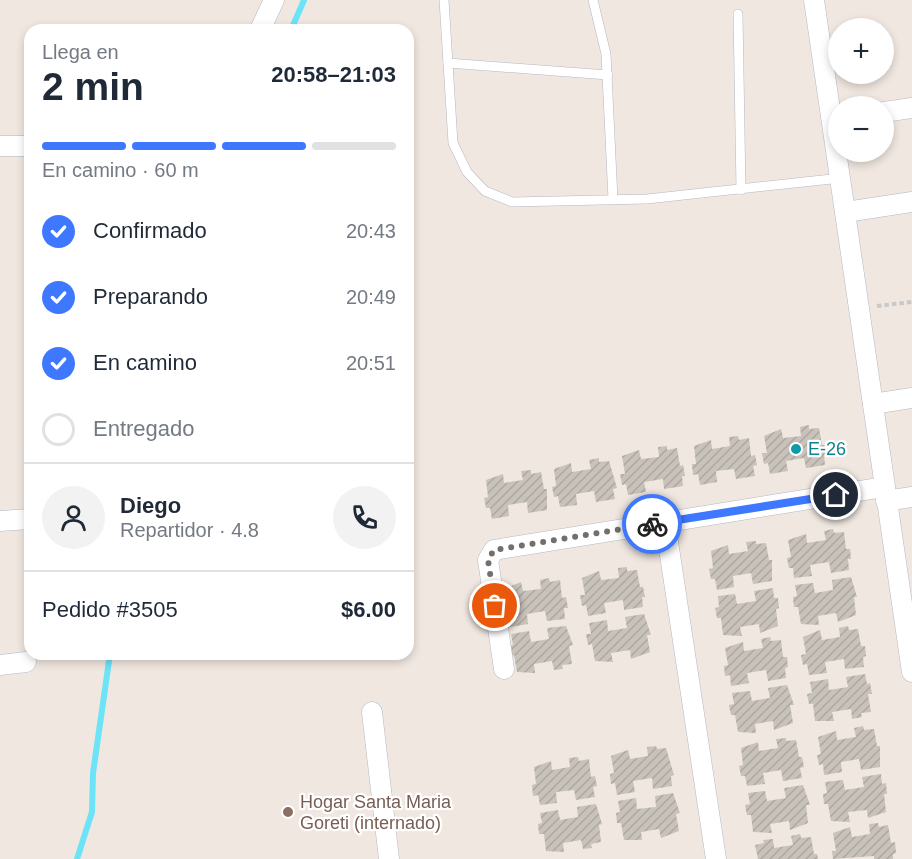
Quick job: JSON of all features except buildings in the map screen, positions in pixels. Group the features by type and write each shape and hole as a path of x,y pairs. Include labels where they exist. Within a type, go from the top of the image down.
{"street":[{"path":"263,24 274,0"},
{"path":"814,0 832,96"},
{"path":"894,111 912,108"},
{"path":"0,146 24,146"},
{"path":"840,162 885,494 906,593 912,672"},
{"path":"846,212 912,202"},
{"path":"873,404 912,398"},
{"path":"504,669 488,564 491,552 501,548 665,522 885,494 912,497"},
{"path":"0,521 24,519"},
{"path":"665,522 716,859"},
{"path":"0,664 26,662"},
{"path":"372,712 389,859"}],"lane":[{"path":"444,0 453,143 466,172 485,191 512,201 613,199 741,190 841,178"},
{"path":"593,0 606,54 613,199"},
{"path":"738,14 741,190"},
{"path":"448,63 608,75"}],"path":[{"path":"859,308 912,302"}],"waterway":[{"path":"294,24 304,0"},
{"path":"77,859 92,812 93,773 109,660"}],"way so far":[{"path":"495,606 488,560 494,550 652,524"}],"place":[{"name":"E-26","path":"796,449"},
{"name":"Hogar Santa Maria Goreti (internado)","path":"288,812"}],"route":[{"path":"652,524 836,495"}]}
